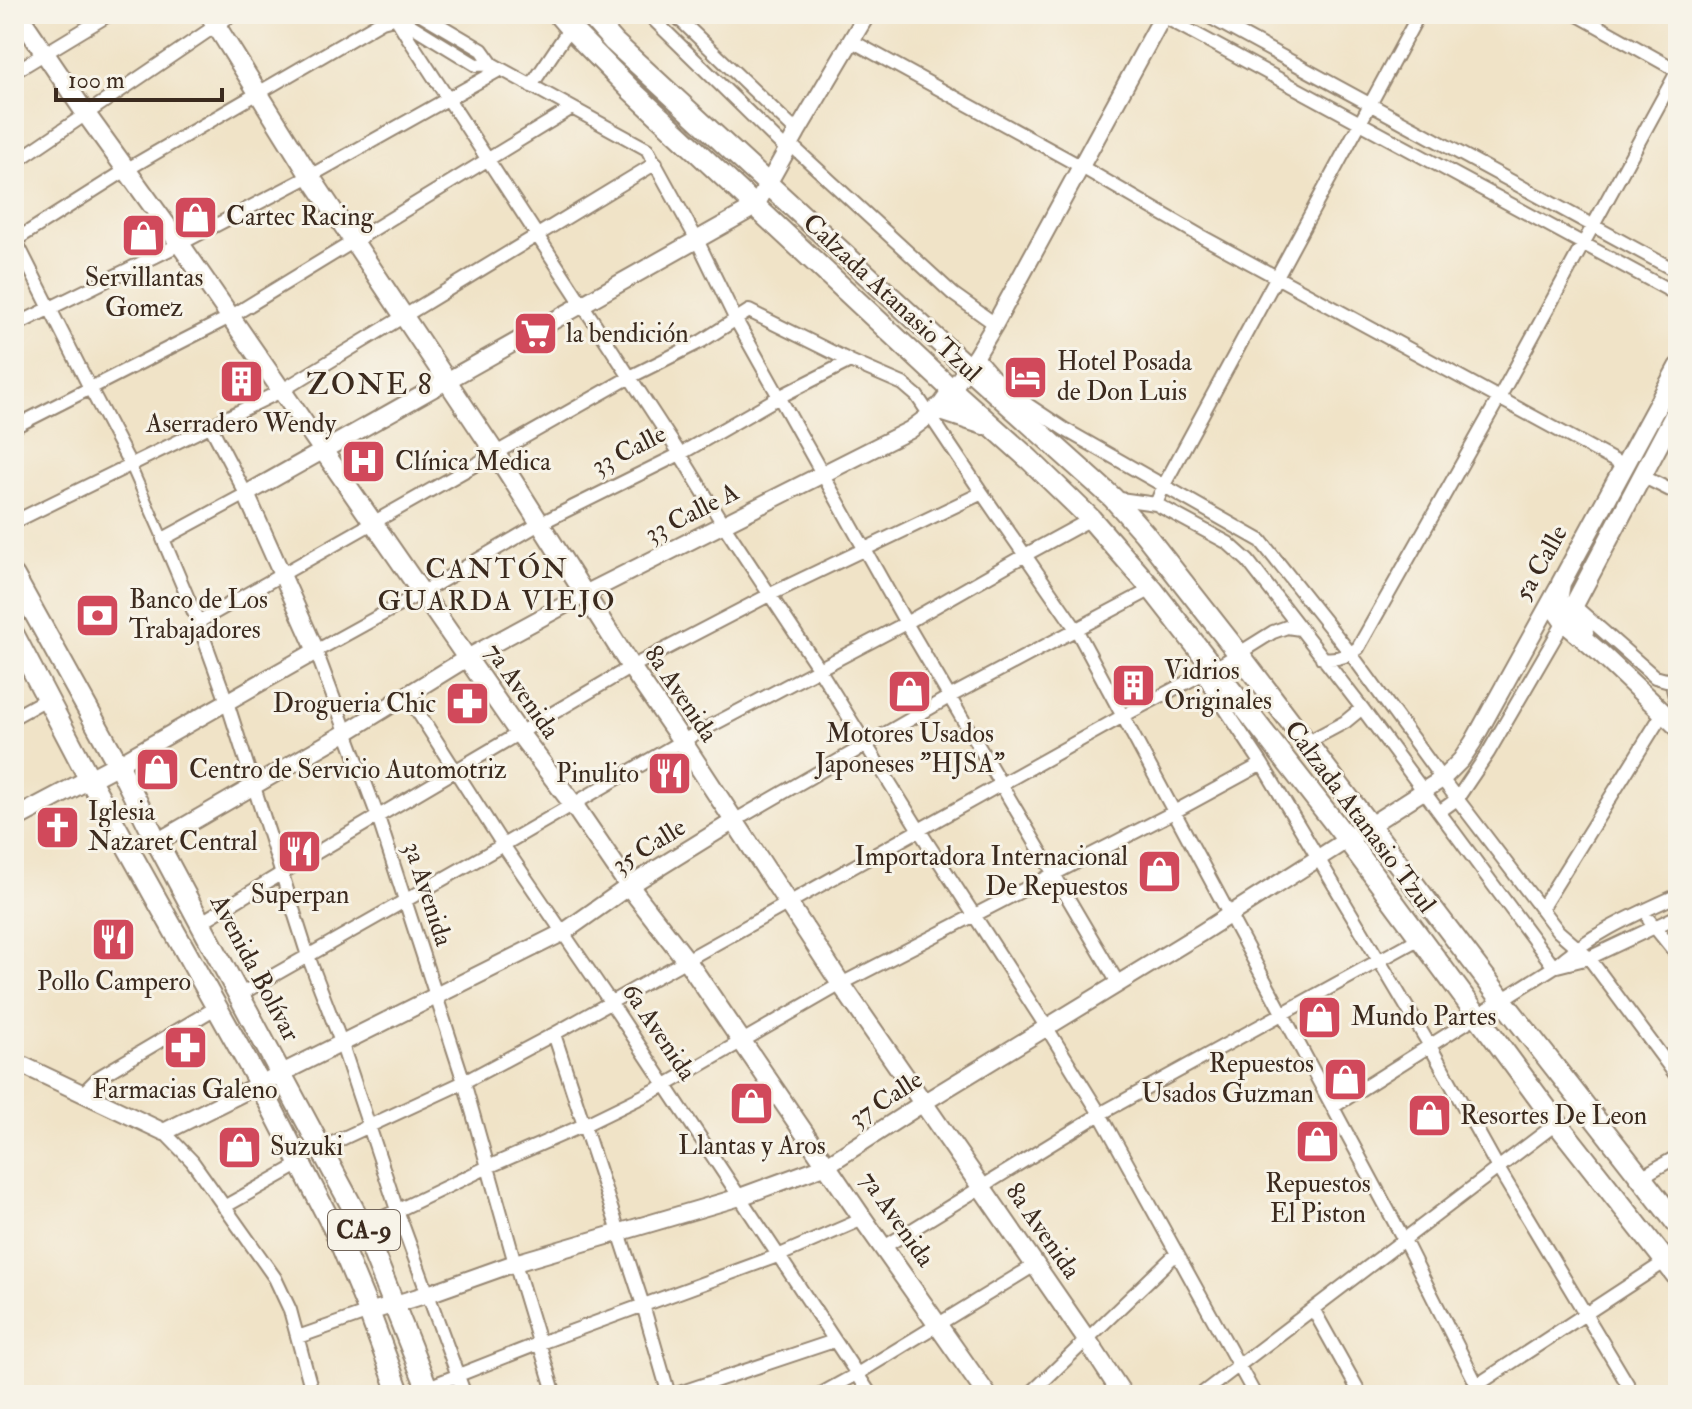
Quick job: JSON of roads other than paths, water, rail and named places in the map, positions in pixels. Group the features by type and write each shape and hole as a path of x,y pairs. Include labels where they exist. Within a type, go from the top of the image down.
{"main road":[{"name":"7a Avenida","path":"18,14 519,733 687,961 987,1395"},
{"name":"Calzada Atanasio Tzul","path":"589,14 614,42 768,184 972,362 1113,498 1239,654 1678,1225"},
{"name":"8a Avenida","path":"213,20 310,176 496,454 631,667 841,984 1123,1395"},
{"name":"Calzada Atanasio Tzul","path":"564,21 631,90 1091,519 1152,589 1207,672 1347,839 1557,1123 1672,1269"},
{"name":"5a Calle","path":"1561,583 1678,367"},
{"name":"5a Calle","path":"1574,615 1678,408"},
{"path":"934,413 995,427"},
{"name":"Avenida Bolívar","path":"14,576 118,764 363,1227 429,1391"},
{"path":"1561,583 1557,612 1574,615 1599,652 1678,727"},
{"name":"Avenida Bolívar","path":"14,635 90,780 260,1085 337,1235 400,1395"},
{"path":"1678,678 1678,696"},
{"name":"33 Calle","path":"14,819 118,764"}],"street":[{"path":"14,72 110,14"},
{"path":"14,163 213,20 233,14"},
{"path":"421,14 482,50 496,67 647,149 736,320 864,549 1118,983"},
{"path":"648,14 791,142 953,294 995,324"},
{"path":"674,14 791,142"},
{"path":"163,539 755,207 867,14"},
{"path":"1204,14 1678,272"},
{"path":"1156,504 1419,14"},
{"path":"1322,658 1351,654 1358,648 1678,70 1576,14"},
{"path":"395,15 476,65 496,67"},
{"path":"395,15 126,170 15,239 130,464 198,622 255,787 308,956 465,1395"},
{"path":"395,15 771,594 1047,1028 1100,1114 1255,1395"},
{"path":"1162,15 1678,295"},
{"name":"33 Calle A","path":"157,842 255,787 467,658 585,594 910,430 934,413 972,362 995,324 1162,15"},
{"path":"531,86 564,21"},
{"path":"852,41 1199,235 1624,466"},
{"path":"14,326 310,176 448,99 496,67"},
{"path":"14,427 230,317 572,108"},
{"path":"14,522 281,391 656,163"},
{"path":"198,622 630,377 702,341 749,311 903,384 934,413 982,493 1076,629 1404,1240 1480,1390"},
{"name":"33 Calle","path":"118,764 539,524 680,454 779,397 850,361"},
{"path":"972,362 1028,405 1110,456 1261,541 1351,654 1558,931 1589,958 1678,1078"},
{"name":"3a Avenida","path":"210,425 246,494 316,651 378,817 464,1082 555,1395"},
{"path":"1642,476 1678,494"},
{"path":"200,923 631,667 771,594 982,493"},
{"path":"1113,498 1156,504 1240,552 1362,708 1554,967"},
{"path":"239,995 682,741 906,623 1091,519"},
{"name":"5a Calle","path":"1442,779 1473,742 1561,583"},
{"name":"35 Calle","path":"164,1132 564,932 629,886 865,744 1152,589"},
{"path":"1574,615 1655,677 1666,680 1678,678"},
{"name":"5a Calle","path":"1439,812 1457,799 1574,615"},
{"path":"322,1148 464,1082 554,1034 1207,672 1273,632 1287,627 1300,629"},
{"path":"1207,672 1634,1395"},
{"name":"6a Avenida","path":"407,695 503,845 871,1395"},
{"path":"14,717 48,698"},
{"path":"1317,737 1345,722 1362,708"},
{"path":"1541,909 1663,713"},
{"path":"363,1227 666,1085 841,984 1262,764"},
{"name":"37 Calle","path":"298,1337 515,1263 740,1197 827,1165 1442,779"},
{"path":"1499,894 1518,879"},
{"path":"1333,1107 1554,967 1575,948 1678,895"},
{"path":"1642,912 1678,956"},
{"path":"1554,967 1589,958 1678,916"},
{"path":"884,1247 1100,1114 1420,938"},
{"path":"83,1093 99,1077 217,1007"},
{"path":"554,1034 671,1395 834,1341"},
{"path":"14,1061 164,1132 174,1140 275,1278 290,1310 313,1395"},
{"path":"1200,1395 1557,1123"},
{"path":"1641,1177 1678,1156"},
{"path":"224,1207 300,1164"},
{"path":"429,1391 540,1343 780,1255 863,1219"},
{"path":"1029,1395 1177,1253"},
{"path":"819,1395 1035,1265"},
{"path":"1462,1395 1480,1390 1586,1314 1672,1269"},
{"path":"1313,1309 1361,1395"},
{"path":"14,1392 33,1395"}],"place":[{"name":"Cartec Racing","path":"195,217"},
{"name":"Servillantas Gomez","path":"144,235"},
{"name":"la bendición","path":"535,334"},
{"name":"Hotel Posada de Don Luis","path":"1026,377"},
{"name":"Aserradero Wendy","path":"241,381"},
{"name":"Clínica Medica","path":"364,462"},
{"name":"Banco de Los Trabajadores","path":"98,615"},
{"name":"Vidrios Originales","path":"1133,686"},
{"name":"Motores Usados Japoneses \"HJSA\"","path":"910,691"},
{"name":"Drogueria Chic","path":"467,704"},
{"name":"Centro de Servicio Automotriz","path":"158,770"},
{"name":"Pinulito","path":"670,774"},
{"name":"Iglesia Nazaret Central","path":"57,827"},
{"name":"Superpan","path":"300,852"},
{"name":"Importadora Internacional De Repuestos","path":"1159,872"},
{"name":"Pollo Campero","path":"114,939"},
{"name":"Mundo Partes","path":"1320,1017"},
{"name":"Farmacias Galeno","path":"185,1047"},
{"name":"Repuestos Usados Guzman","path":"1345,1079"},
{"name":"Llantas y Aros","path":"752,1103"},
{"name":"Resortes De Leon","path":"1429,1116"},
{"name":"Repuestos El Piston","path":"1318,1141"},
{"name":"Suzuki","path":"239,1147"}],"district":[{"name":"ZONE 8","path":"370,384"},
{"name":"CANTÓN GUARDA VIEJO","path":"497,585"}]}
